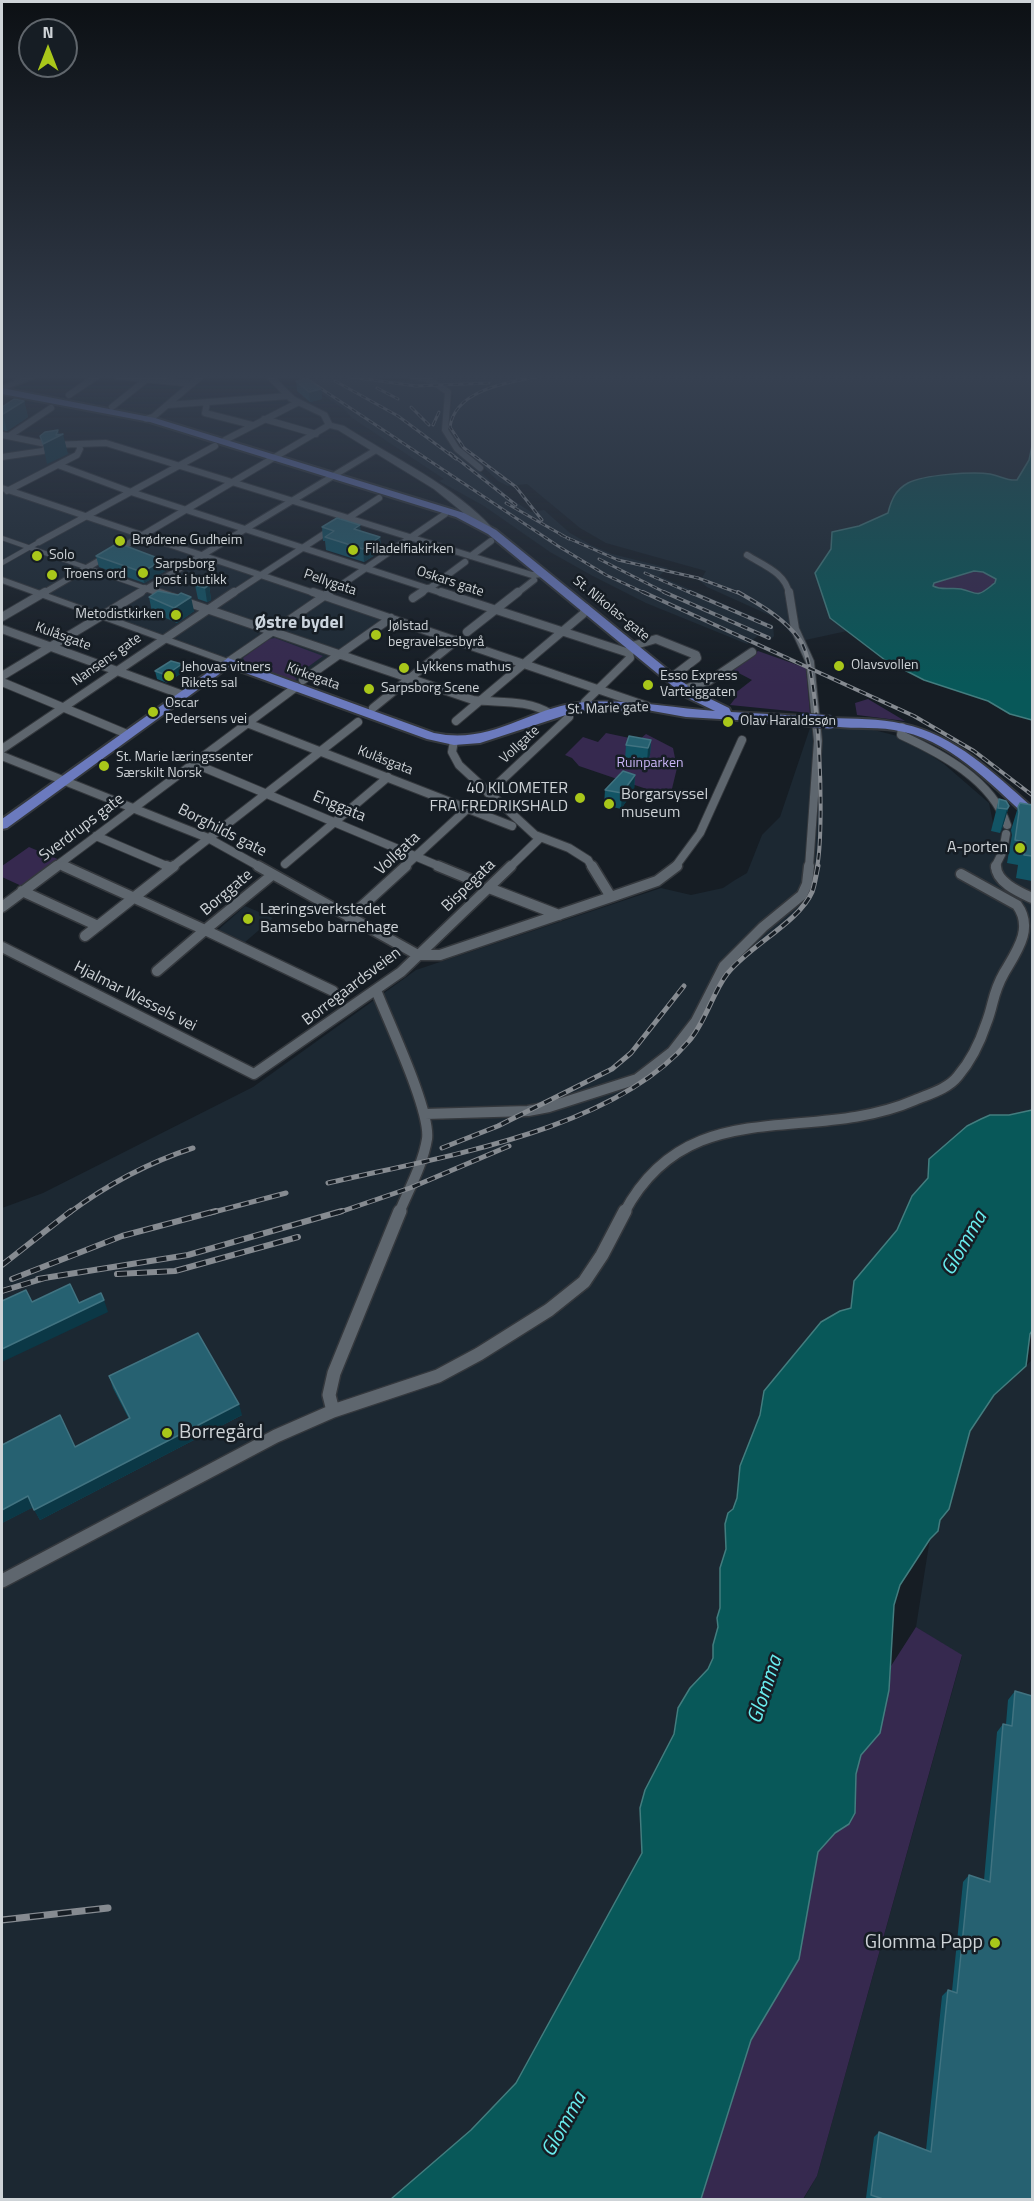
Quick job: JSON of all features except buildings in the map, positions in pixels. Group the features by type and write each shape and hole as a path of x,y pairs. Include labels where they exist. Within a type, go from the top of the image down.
{"main road":[{"name":"St. Nikolas-gate","path":"341,479 451,511 489,529 513,549 539,577 586,608 631,650 687,691 716,708 752,716"},
{"name":"Kirkegata","path":"228,662 299,683 431,736 454,741"},
{"path":"2,825 228,662"},
{"name":"St. Nikolas-gate","path":"687,691 700,714"},
{"name":"St. Marie gate","path":"454,741 491,736 551,714 578,707 647,706 730,717 804,720"},
{"name":"St. Marie gate","path":"700,714 874,724 901,728 945,745 1016,799 1032,814"}],"street":[{"path":"4,491 30,479"},
{"name":"Oskars gate","path":"95,479 563,631 631,650"},
{"path":"2,563 155,479"},
{"path":"224,479 539,577"},
{"path":"2,617 239,479"},
{"path":"2,676 145,588 248,529 327,479"},
{"path":"420,479 474,514 489,529"},
{"name":"Pellygata","path":"4,491 261,574 647,706"},
{"name":"Nansens gate","path":"2,748 163,638 379,498"},
{"path":"228,662 445,514"},
{"name":"St. Marie gate","path":"2,538 410,679 480,701 530,704 544,708 551,714"},
{"path":"471,556 491,541"},
{"path":"426,1114 528,1111 549,1107 637,1079 672,1052 696,1021 724,966 763,927 802,895 807,884 818,761 810,662 795,628 788,586 784,579 747,555"},
{"path":"413,598 465,562"},
{"path":"467,632 539,577"},
{"name":"Kirkegata","path":"2,580 228,662"},
{"path":"456,721 583,614 586,608"},
{"name":"Sverdrups gate","path":"2,907 299,683 391,618"},
{"name":"Kulåsgate","path":"2,629 183,694"},
{"path":"585,702 630,658 631,650 656,639 696,655 697,658 676,674 669,676"},
{"path":"373,708 457,640"},
{"path":"687,691 709,681 752,652"},
{"path":"2,682 127,734"},
{"name":"Vollgate","path":"488,793 569,717"},
{"path":"85,936 318,751 358,722"},
{"name":"Kulåsgata","path":"248,723 455,802 466,810 512,826"},
{"name":"St. Marie gate","path":"901,728 901,735 918,742 959,768 997,802 1006,818 1007,829 1003,851 995,868 1010,886 1032,898"},
{"name":"Borregaardsveien","path":"254,1074 401,972 418,955 441,955 654,883 666,876 706,824 721,784 742,740"},
{"path":"454,741 452,752 454,759 488,793 540,838 569,848 588,860 611,897"},
{"name":"Borghilds gate","path":"2,756 208,838 418,955"},
{"name":"Enggata","path":"193,763 472,880"},
{"path":"285,864 388,777"},
{"name":"Vollgata","path":"349,918 466,810"},
{"path":"96,836 171,868"},
{"name":"Bispegata","path":"418,955 540,838"},
{"name":"Borggate","path":"60,864 205,930 272,875"},
{"path":"2,1581 243,1452 333,1411 438,1376 549,1310 584,1282 602,1255 634,1194 655,1168 680,1149 703,1138 743,1129 860,1118 928,1096 958,1077 973,1053 987,1023 994,990 1025,938 1027,923 1017,905 961,874"},
{"path":"489,888 559,915"},
{"path":"22,891 98,926"},
{"path":"157,971 205,930 333,991"},
{"name":"Hjalmar Wessels vei","path":"2,947 254,1074"},
{"path":"333,1411 329,1395 334,1373 357,1312 424,1153 427,1137 426,1114 376,990"}],"shaded area":[{"path":"2,479 30,479 9,490 391,618 298,684 2,577"},
{"path":"488,479 511,499 531,512 544,510 570,533 591,545 612,554 668,568 659,576 773,625 774,636 770,640 759,635 747,644 646,603 550,552 484,506 439,481"},
{"path":"496,479 972,479 892,498 888,513 859,526 832,532 831,549 815,573 830,618 847,631 796,642 784,624 776,618 707,587 700,581 706,571 606,543 580,528 527,484 508,486"},
{"path":"1002,479 1018,479 1017,480"},
{"path":"811,725 874,730 905,738 944,764 989,803 993,823 1032,830 1032,1110 1009,1115 990,1115 967,1126 928,1168 928,1178 912,1196 897,1230 854,1281 851,1308 840,1311 821,1322 764,1391 760,1415 738,1479 737,1498 725,1524 726,1549 720,1568 720,1608 713,1645 713,1658 708,1669 690,1688 678,1708 674,1734 645,1790 642,1853 516,2083 471,2130 391,2199 2,2199 2,1208 43,1193 253,1087 416,970 661,888 691,895 723,888 747,873 762,835 780,817"},
{"path":"245,906 273,918 244,943 218,930"},
{"path":"1032,1360 1032,2199 803,2200 817,2176 962,1656 916,1627 930,1538 938,1531 940,1520 949,1509 970,1431 994,1395"}],"green space":[{"path":"974,571 983,572 996,579 995,583 977,594 961,589 933,586 933,583"},
{"path":"275,638 323,656 294,677 297,679 294,681 245,662 243,658 269,639"},
{"path":"758,651 806,668 810,713 730,705 737,696 734,694 752,680 731,669"},
{"path":"868,699 905,721 857,715 855,703"},
{"name":"Ruinparken","path":"606,733 639,740 646,734 673,748 677,768 670,797 579,766 572,758 565,755 583,737 598,742"},
{"path":"29,847 60,860 26,888 2,877 2,866"},
{"path":"916,1627 962,1655 817,2176 803,2199 701,2200 751,2040 799,1959 818,1852 835,1833 849,1824 855,1813 856,1774 861,1755 880,1733 889,1690 891,1666"}],"water":[{"path":"922,479 1032,479 1032,720 1010,714 988,701 924,680 885,660 830,618 815,573 831,549 832,532 859,526 888,513 894,496 908,483","holes":["974,571 983,572 996,579 995,583 979,593 933,586 934,583"]},
{"name":"Glomma","path":"1032,1110 1032,1331 1026,1366 994,1395 970,1431 949,1509 940,1520 938,1531 930,1539 900,1585 894,1605 889,1690 880,1733 861,1755 856,1774 855,1813 849,1824 835,1833 818,1852 799,1959 751,2040 701,2199 391,2199 471,2130 516,2083 642,1853 640,1808 645,1790 674,1734 678,1708 690,1688 708,1669 713,1658 713,1645 720,1608 720,1568 726,1549 725,1524 728,1513 733,1509 737,1498 740,1466 760,1415 764,1391 821,1322 840,1311 851,1308 854,1281 897,1230 912,1196 928,1178 929,1159 967,1126 981,1119 990,1115 1009,1115"}],"railway":[{"path":"457,479 558,546 606,575 647,594"},
{"path":"483,479 516,505"},
{"path":"505,479 516,487 542,520"},
{"path":"506,503 565,537"},
{"path":"561,535 565,537"},
{"path":"565,537 618,560 698,578 741,594"},
{"path":"565,537 569,539"},
{"path":"599,559 664,592"},
{"path":"645,573 693,594"},
{"path":"643,592 809,668"},
{"path":"664,592 769,638"},
{"path":"664,592 668,594"},
{"path":"690,592 771,627"},
{"path":"738,592 771,613 794,632 807,656 809,668"},
{"path":"809,668 914,716 974,751 1032,795"},
{"path":"809,668 819,750 821,820 817,867"},
{"path":"328,1183 522,1136 571,1119 616,1098 656,1072 689,1041 727,974 806,903 812,892 818,866"},
{"path":"442,1148 498,1126 612,1069 631,1053 684,986"},
{"path":"337,1213 410,1188 509,1146"},
{"path":"69,1213 128,1175 193,1148"},
{"path":"210,1213 286,1193"},
{"path":"2,1265 71,1211"},
{"path":"12,1279 122,1236 216,1211"},
{"path":"38,1279 188,1255 342,1211"},
{"path":"117,1274 175,1271 298,1237"},
{"path":"2,1291 45,1278"},
{"path":"2,1920 108,1908"}],"place":[{"name":"Brødrene Gudheim","path":"120,541"},
{"name":"Filadelfiakirken","path":"353,550"},
{"name":"Solo","path":"37,556"},
{"name":"Sarpsborg post i butikk","path":"143,573"},
{"name":"Troens ord","path":"52,575"},
{"name":"Metodistkirken","path":"176,615"},
{"name":"Jølstad begravelsesbyrå","path":"376,635"},
{"name":"Olavsvollen","path":"839,666"},
{"name":"Lykkens mathus","path":"404,668"},
{"name":"Jehovas vitners Rikets sal","path":"169,676"},
{"name":"Esso Express Varteiggaten","path":"648,685"},
{"name":"Sarpsborg Scene","path":"369,689"},
{"name":"Oscar Pedersens vei","path":"153,712"},
{"name":"Olav Haraldssøn","path":"728,722"},
{"name":"St. Marie læringssenter Særskilt Norsk","path":"104,766"},
{"name":"40 KILOMETER FRA FREDRIKSHALD","path":"580,798"},
{"name":"Borgarsyssel museum","path":"609,804"},
{"name":"A-porten","path":"1020,848"},
{"name":"Læringsverkstedet Bamsebo barnehage","path":"248,919"},
{"name":"Borregård","path":"167,1433"},
{"name":"Glomma Papp","path":"995,1943"}],"district":[{"name":"Østre bydel","path":"299,624"}]}
